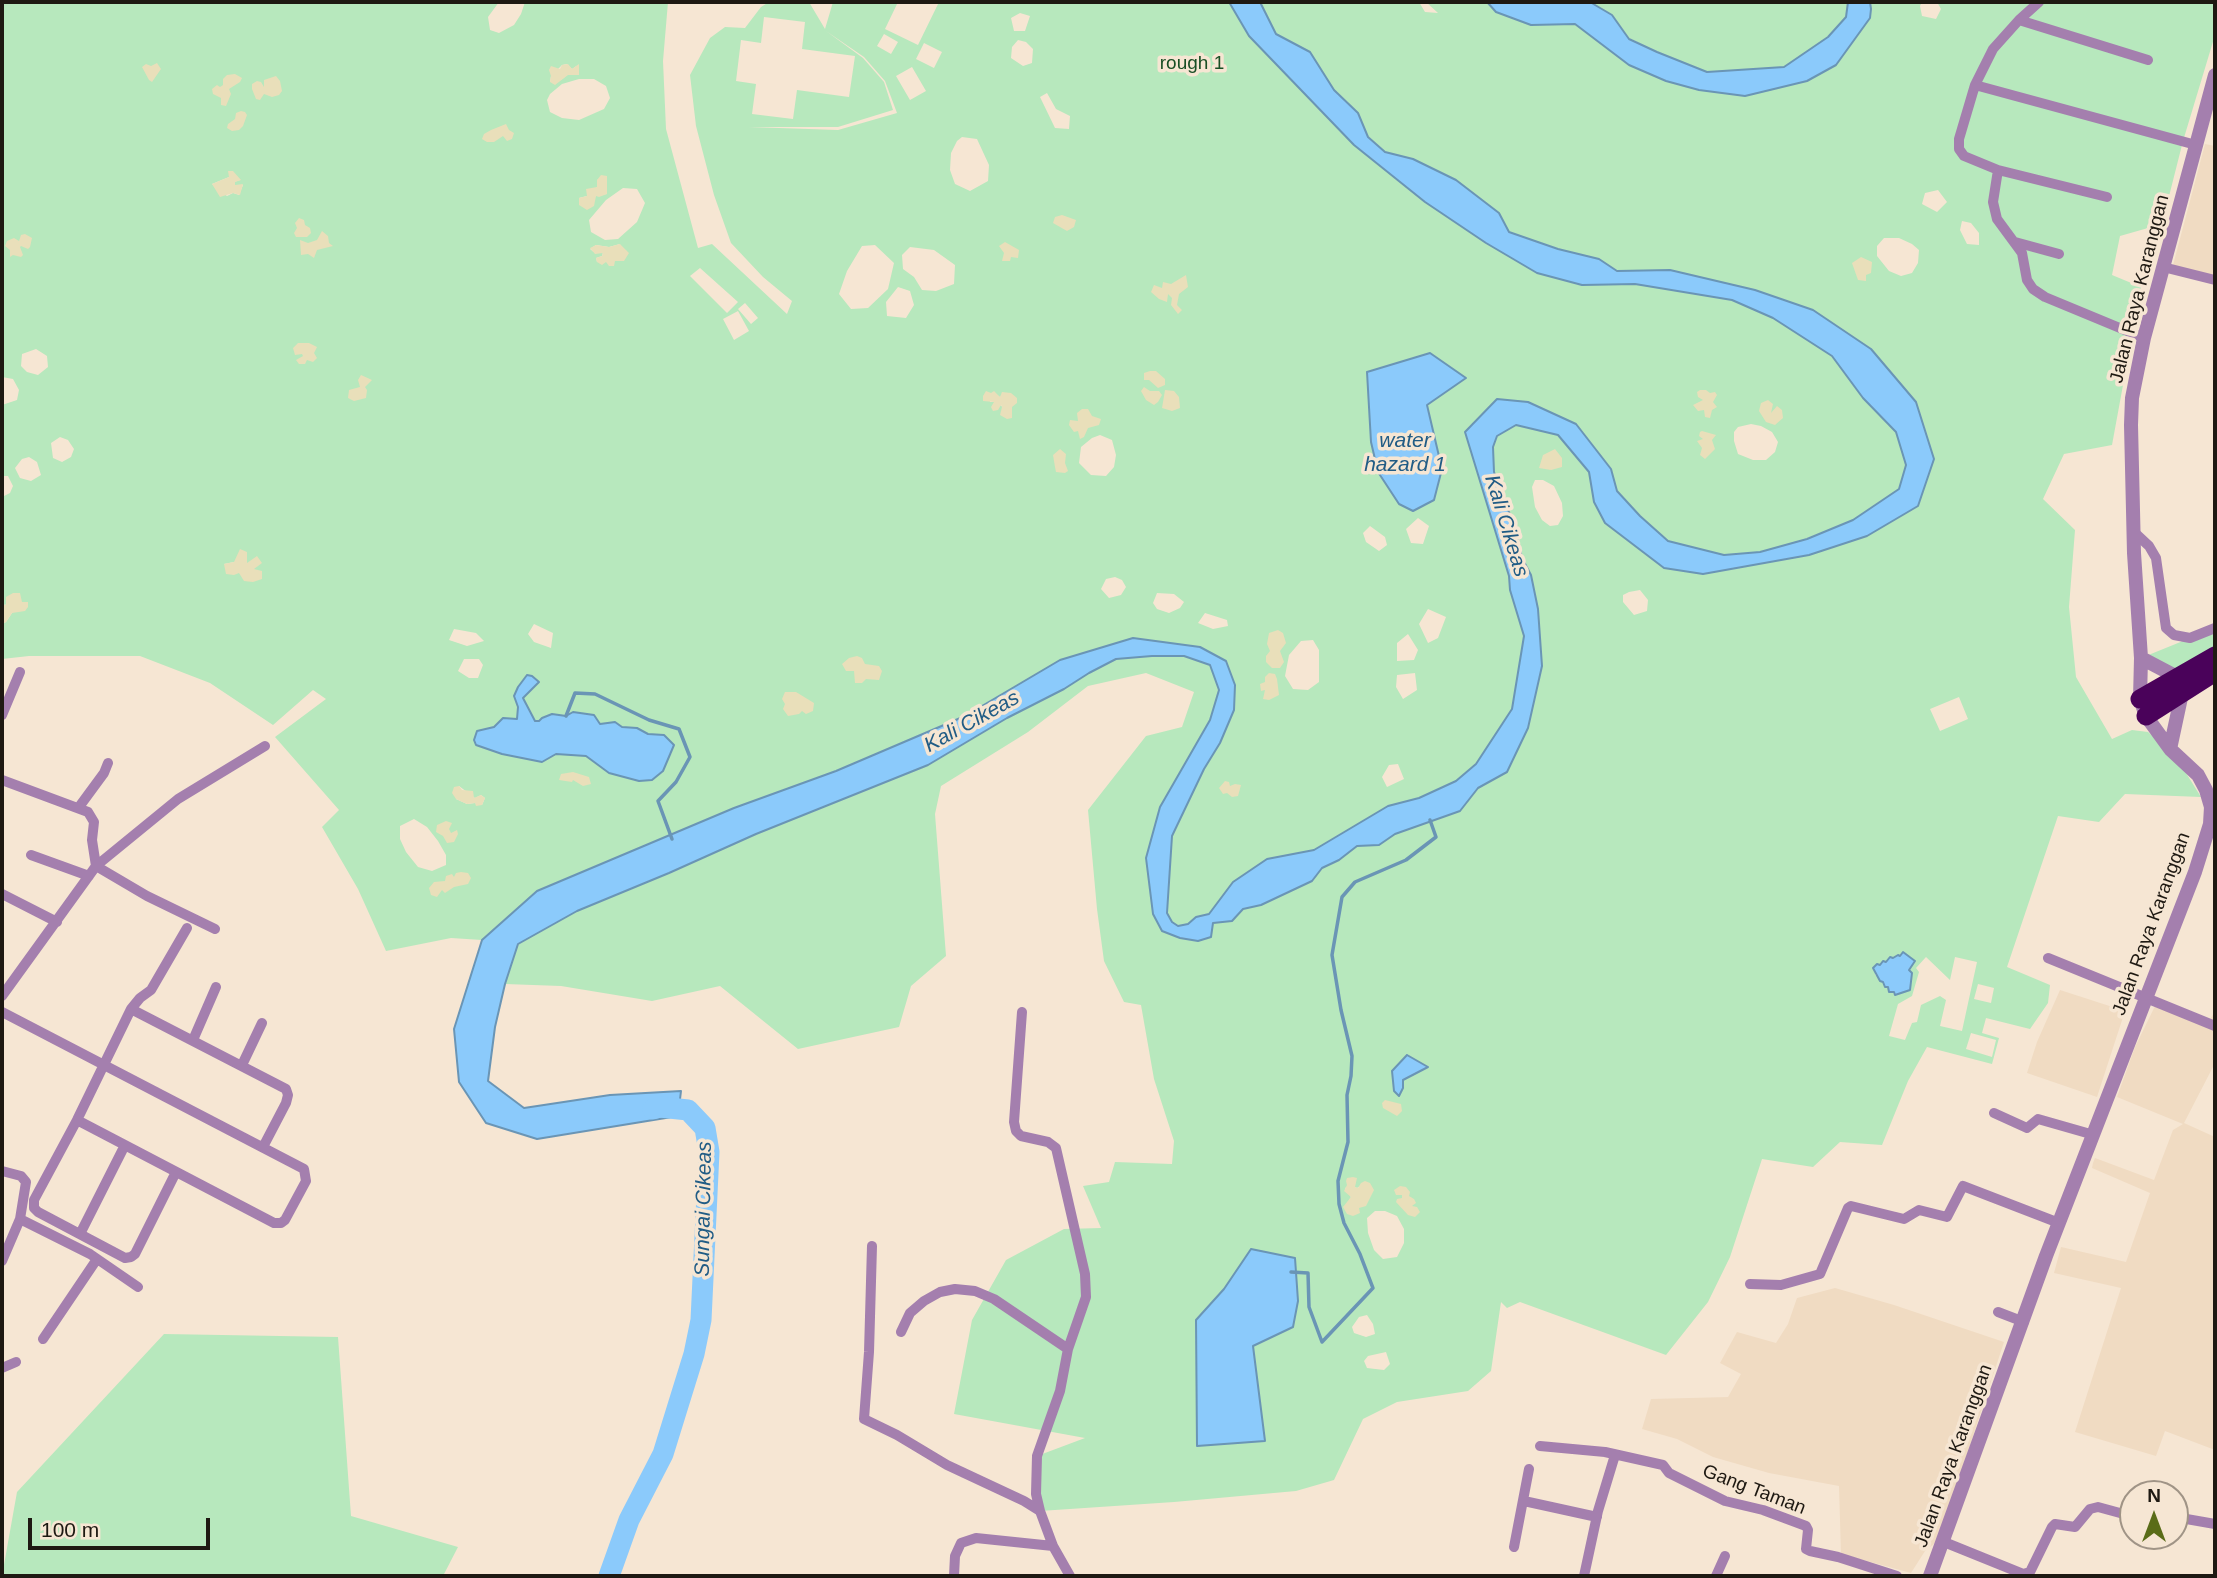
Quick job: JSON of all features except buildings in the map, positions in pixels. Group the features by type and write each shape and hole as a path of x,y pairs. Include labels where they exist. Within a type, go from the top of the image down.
{"highway":[{"path":"2143,708 2180,685 2215,656"},
{"path":"2180,685 2215,672"}],"street":[{"path":"2039,2 1993,49 1975,85 1959,139 1959,149 1965,156 1998,170 2107,197"},
{"path":"2019,20 2148,60"},
{"name":"Jalan Raya Karanggan","path":"1930,1576 2059,1223 2195,872 2210,824 2213,804 2198,775 2171,749 2143,708 2134,532 2132,398 2144,338 2215,75"},
{"path":"1975,85 2196,145"},
{"path":"1998,170 1993,202 1997,219 2022,253 2027,279 2033,289 2045,297 2144,338"},
{"path":"2015,242 2059,254"},
{"path":"2163,267 2215,280"},
{"path":"2134,532 2149,546 2156,558 2166,628 2174,635 2190,638 2215,628"},
{"path":"2141,657 2180,685 2171,749"},
{"path":"2,715 20,672"},
{"path":"2,996 96,866 178,799 265,746"},
{"path":"79,807 104,773 108,763"},
{"path":"2,780 88,812 93,818 92,839 96,866"},
{"path":"31,855 89,876"},
{"path":"96,866 147,896 215,929"},
{"path":"2,894 57,922"},
{"path":"176,1172 135,1254 125,1258 38,1213 34,1208 34,1200 77,1120 131,1009 150,990 187,928"},
{"path":"2048,958 2215,1026"},
{"path":"192,1040 216,987"},
{"path":"131,1009 286,1088 286,1103 263,1147"},
{"path":"2,1012 304,1169 306,1181 285,1220 274,1223 77,1120"},
{"path":"1021,1012 1014,1122 1016,1131 1021,1136 1048,1142 1056,1148 1085,1274 1086,1297 1068,1349 1060,1391 1037,1456 1040,1511 1053,1546 1070,1576"},
{"path":"242,1065 262,1023"},
{"path":"1994,1112 2027,1128 2038,1119 2094,1135"},
{"path":"80,1234 125,1145"},
{"path":"2,1171 21,1176 26,1182 20,1219 2,1261"},
{"path":"1750,1284 1783,1284 1820,1274 1851,1206 1904,1219 1919,1210 1947,1217 1963,1186 2059,1223"},
{"path":"20,1219 97,1259 138,1287"},
{"path":"872,1246 864,1419 947,1465 1040,1511"},
{"path":"43,1339 97,1259"},
{"path":"901,1332 910,1313 924,1301 940,1293 955,1289 965,1290 994,1299 1068,1349"},
{"path":"1997,1312 2024,1322"},
{"path":"2,1368 16,1362"},
{"name":"Gang Taman","path":"1540,1446 1600,1452 1663,1465 1669,1473 1725,1501 1763,1510 1806,1526 1806,1549 1810,1551 1897,1576"},
{"path":"1584,1576 1615,1455"},
{"path":"1514,1547 1529,1469"},
{"path":"1524,1502 1597,1517"},
{"path":"1944,1542 2023,1574 2030,1572 2055,1524 2078,1526 2090,1509 2098,1507 2119,1513"},
{"path":"2189,1519 2215,1524"},
{"path":"954,1576 955,1556 961,1543 976,1538 1053,1546"},
{"path":"1716,1576 1725,1556"}],"shaded area":[{"path":"2205,144 2215,146 2215,283 2172,269"},
{"path":"2060,990 2125,1011 2097,1097 2027,1073 2037,1042"},
{"path":"2156,1004 2208,1023 2215,1011 2215,1063 2184,1123 2215,1137 2215,1450 2165,1431 2156,1456 2075,1432 2121,1288 2054,1273 2061,1247 2126,1262 2150,1193 2092,1168 2095,1158 2154,1180 2173,1130 2183,1124 2117,1097 2135,1047"},
{"path":"1835,1288 2004,1342 1947,1515 1934,1544 1925,1551 1911,1573 1841,1554 1839,1486 1769,1473 1713,1457 1677,1439 1642,1429 1651,1399 1728,1397 1741,1374 1720,1363 1737,1332 1776,1343 1788,1324 1797,1298"}],"green space":[{"name":"rough 1","path":"2,2 499,2 488,17 490,30 499,33 514,25 525,2 668,2 663,61 666,129 698,248 712,244 787,314 792,301 763,277 731,243 714,195 696,126 690,75 710,38 725,27 745,28 761,7 769,2 809,2 825,29 833,2 898,2 885,29 918,45 939,2 1229,2 1249,36 1354,144 1425,202 1537,273 1582,285 1635,284 1732,300 1773,318 1832,356 1863,398 1896,432 1906,465 1899,489 1853,520 1795,543 1759,552 1724,555 1668,541 1640,516 1617,490 1611,469 1576,424 1497,399 1485,497 1524,636 1512,709 1476,764 1456,781 1419,798 1388,806 1314,850 1267,859 1233,882 1209,914 1196,917 1188,924 1178,927 1167,913 1172,836 1234,710 1226,661 1133,638 1060,660 965,716 836,771 734,808 537,891 482,940 451,938 386,951 358,889 322,827 339,810 275,737 326,699 313,690 273,725 210,683 140,656 29,656 2,659 2,624 28,602 2,605 2,497 10,493 13,486 8,476 2,476 2,405 17,400 19,390 13,379 2,377","holes":["1020,13 1030,16 1025,31 1014,31 1011,18","764,17 805,22 802,49 855,56 849,97 797,90 793,119 752,114 756,84 736,81 741,40 761,43","826,31 864,57 885,81 897,113 838,130 749,127 838,127 893,110 884,82 863,58","884,34 898,42 891,54 877,46","1018,40 1026,42 1033,49 1032,63 1023,66 1011,58 1012,47","924,43 942,52 934,68 916,59","567,64 572,69 578,65 562,79 550,82 551,76 562,65","912,67 926,91 910,100 896,76","579,79 594,79 606,86 610,98 604,109 579,120 562,118 550,112 547,100 562,84","1047,93 1056,109 1070,116 1069,129 1055,128 1040,97","962,137 977,139 989,165 988,181 970,191 955,184 950,170 951,153","607,176 607,194 596,195 595,198 579,198 587,196 597,187 597,180","229,177 240,180 234,182 235,186 243,185 239,195 233,193 227,196 212,184","623,188 637,189 645,203 637,222 618,239 605,240 591,232 589,220 606,200","620,244 597,262 596,258 602,256 603,252 595,253 590,249 596,245 609,247","875,245 894,263 888,289 868,308 851,309 839,294 847,271 862,246","910,247 934,250 955,265 954,284 936,291 922,290 914,277 903,269 902,255","700,268 738,302 727,313 690,276","898,287 910,291 914,305 906,318 887,316 886,302","745,303 758,318 751,324 738,309","738,311 749,331 734,340 723,319","36,349 47,356 48,367 38,375 27,372 21,366 22,354","1367,372 1466,378 1427,405 1430,421","991,393 1000,397 1011,393 1011,412 995,402 990,402","1751,424 1761,426 1772,432 1778,442 1775,452 1766,460 1753,460 1738,454 1734,441 1734,432 1738,427","1100,435 1112,440 1116,455 1114,467 1106,476 1091,475 1079,463 1081,447","60,437 68,440 74,449 71,457 62,462 53,458 51,443","29,457 37,462 41,475 31,481 20,478 15,468 22,459","1418,518 1429,526 1423,544 1411,543 1406,529","1370,526 1385,537 1387,545 1379,551 1366,542 1363,533","247,563 254,569 239,573 224,564","1115,577 1122,580 1126,587 1121,595 1109,598 1101,589 1106,579","1157,593 1174,594 1184,602 1180,608 1169,613 1157,609 1153,603","1428,609 1446,617 1438,638 1428,643 1419,624","1205,613 1227,620 1228,626 1213,629 1198,623","534,624 553,633 551,648 534,642 528,634","454,629 476,633 484,641 467,646 449,640","1408,634 1418,650 1414,660 1397,661 1397,643","1313,640 1319,650 1319,682 1308,690 1293,689 1285,676 1289,655 1301,641","464,659 479,659 483,665 478,678 469,678 458,671","1415,673 1417,690 1403,699 1396,687 1397,675","534,688 523,698 535,721 552,714 566,716 573,712 594,715 600,724 610,722 621,727 637,728 648,734 656,734 674,745 671,754 639,781 609,773 586,756 556,754 542,762 502,754 476,745 503,718 517,720 518,707 514,696","1398,764 1404,779 1387,787 1382,777 1389,765","459,786 475,798 481,795 485,798 482,805 467,804 456,799","414,819 427,827 438,841 446,855 446,865 432,871 418,867 406,852 400,839 400,826"]},
{"path":"1260,2 1419,2 1425,12 1438,13 1426,2 1487,2 1496,12 1531,25 1575,24 1629,65 1745,96 1871,9 1870,2 1922,2 1922,16 1936,19 1941,9 1937,2 2215,2 2215,35 2183,141 2162,224 2120,236 2112,275 2141,287 2112,445 2064,454 2043,499 2075,530 2069,607 2076,677 2112,739 2132,730 2148,732 2176,757 2201,797 2125,794 2099,822 2058,816 2007,967 2050,985 2048,1003 2030,1029 1986,1018 1982,1033 1999,1038 1992,1064 1927,1047 1908,1081 1882,1145 1840,1142 1813,1167 1762,1159 1730,1257 1708,1302 1666,1355 1520,1302 1507,1308 1501,1302 1491,1371 1468,1391 1397,1402 1363,1419 1334,1480 1296,1491 1040,1511 1037,1456 1085,1438 954,1414 972,1320 1006,1260 1064,1229 1101,1228 1083,1186 1109,1182 1115,1162 1172,1164 1174,1141 1154,1079 1141,1005 1124,1002 1104,961 1088,810 1146,736 1182,727 1194,692 1146,673 1088,686 1028,732 941,786 935,814 946,956 911,986 899,1027 798,1049 720,986 652,1001 561,986 505,984 518,944 577,911 756,834 928,765 1007,718 1116,659 1152,656 1184,656 1210,665 1219,690 1210,720 1152,837 1146,858 1153,914 1180,938 1198,941 1213,923 1232,921 1243,909 1261,905 1312,881 1322,868 1339,860 1357,846 1379,845 1395,834 1460,811 1478,788 1507,771 1542,666 1538,609 1531,575 1522,558 1516,531 1494,472 1493,447 1497,436 1516,425 1558,435 1589,472 1594,502 1645,552 1664,568 1703,573 1809,555 1867,536 1934,459 1871,349 1670,270 1617,271 1599,259 1558,249 1509,232 1499,213 1413,159 1385,152 1368,136 1358,113 1334,90 1310,52 1276,34","holes":["1938,190 1947,202 1937,212 1922,204 1925,193","1962,221 1971,223 1979,233 1979,245 1967,244 1960,230","1884,238 1899,238 1919,250 1918,263 1912,273 1901,276 1889,271 1877,256 1877,246","1535,480 1543,480 1554,486 1562,503 1563,516 1558,525 1550,526 1542,520 1535,507 1532,487","1640,590 1648,600 1647,611 1634,615 1623,602 1623,595","1959,697 1968,719 1940,731 1930,709","1900,956 1912,973 1910,990 1895,995 1879,976 1875,975 1881,965","1926,957 1950,980 1955,957 1977,962 1962,1031 1940,1026 1946,1000 1940,996 1921,1005 1917,1022 1912,1023 1905,1040 1889,1036 1898,1004 1912,996 1919,972 1916,968","1978,984 1994,988 1991,1003 1974,999","1971,1033 1996,1040 1992,1057 1966,1049","1355,1184 1357,1188 1360,1186 1359,1207 1349,1200 1351,1197 1345,1188","1375,1211 1385,1211 1397,1216 1404,1229 1404,1243 1397,1257 1383,1259 1374,1250 1368,1233 1367,1218","1224,1289 1293,1327 1253,1345 1265,1441 1196,1320","1367,1315 1375,1334 1366,1337 1354,1333 1352,1327 1359,1317","1386,1352 1390,1364 1384,1370 1367,1368 1364,1361 1368,1356"]},
{"path":"1590,2 1848,2 1846,17 1828,37 1784,67 1706,72 1629,38 1612,15"},
{"path":"2215,628 2215,656 2179,678 2141,658"},
{"path":"164,1334 338,1337 351,1516 458,1547 443,1576 2,1576 17,1492"}],"sand":[{"path":"157,63 161,69 152,82 142,67"},
{"path":"568,64 572,69 579,64 579,75 568,75 555,85 550,82 551,66 560,69 562,65"},
{"path":"235,74 242,78 229,89 231,94 226,106 221,105 221,98 213,94 212,89 223,85 223,79 227,75"},
{"path":"276,76 282,91 279,95 272,97 264,94 260,100 256,99 252,84 261,82 264,87 264,80"},
{"path":"241,111 247,115 243,126 232,131 227,128 235,119 236,113"},
{"path":"506,124 514,133 512,139 507,141 503,136 494,142 487,142 482,139 484,134"},
{"path":"228,171 233,171 241,180 235,182 235,185 243,184 240,195 233,193 220,197 212,184 229,177"},
{"path":"601,175 607,176 607,194 596,196 594,206 587,210 579,205 579,198 587,196 586,189 597,187 597,180"},
{"path":"1062,215 1076,220 1074,227 1067,231 1053,223 1055,217"},
{"path":"299,218 310,228 311,233 307,237 296,237 294,233 297,228 295,223"},
{"path":"322,231 333,246 317,250 314,258 308,254 301,255 300,240 308,243 317,240"},
{"path":"21,235 32,238 30,247 20,247 23,255 21,257 10,257 10,250 5,246 7,241 14,238 19,241"},
{"path":"1005,242 1019,250 1018,258 1011,257 1010,261 1002,261 1004,253 999,246"},
{"path":"620,244 629,253 624,261 615,261 614,266 597,262 596,258 603,253 595,254 590,248 596,245 609,247"},
{"path":"1861,257 1872,262 1871,273 1866,275 1866,281 1858,280 1852,263"},
{"path":"1186,275 1188,287 1179,294 1177,305 1182,310 1178,314 1171,305 1172,298 1168,294 1167,302 1151,292 1154,285 1162,288 1163,282 1171,284"},
{"path":"298,343 309,343 317,347 314,353 317,358 313,362 307,360 305,364 299,364 296,360 303,356 295,355 293,348"},
{"path":"1156,371 1165,379 1165,385 1158,388 1149,380 1144,380 1144,373"},
{"path":"361,375 372,380 365,387 366,398 354,401 348,398 349,390 360,387 358,380"},
{"path":"1144,387 1150,391 1159,391 1162,395 1154,405 1146,400 1141,391"},
{"path":"1165,390 1174,391 1179,397 1180,408 1172,411 1162,408"},
{"path":"986,391 994,391 1000,397 1002,392 1011,393 1017,398 1017,403 1012,407 1012,418 1007,419 1000,415 1001,405 998,410 993,411 991,407 994,402 983,401"},
{"path":"1697,392 1715,392 1717,395 1713,402 1717,407 1712,410 1710,418 1705,417 1704,410 1698,411 1693,405 1703,400 1698,397"},
{"path":"1768,400 1773,404 1771,413 1777,406 1782,410 1783,418 1775,425 1766,422 1759,411 1761,403"},
{"path":"1088,409 1092,416 1101,419 1099,425 1088,428 1080,439 1078,431 1074,432 1069,425 1070,420 1078,421 1077,413"},
{"path":"1702,431 1716,435 1712,440 1715,449 1705,459 1700,455 1702,448 1697,441 1703,439 1699,436"},
{"path":"1060,449 1066,454 1068,471 1065,473 1056,472 1053,455"},
{"path":"1555,449 1562,458 1562,467 1551,470 1539,468 1543,455"},
{"path":"240,549 247,552 247,563 257,556 262,563 254,569 262,571 262,579 244,581 239,573 226,574 224,564 234,562"},
{"path":"20,593 22,602 28,602 28,607 25,611 12,613 2,624 2,605 6,605 6,597"},
{"path":"1278,630 1283,633 1286,643 1280,651 1284,662 1280,668 1272,668 1266,662 1270,651 1267,644 1269,633"},
{"path":"857,656 862,658 865,664 879,666 882,671 879,680 866,679 862,683 855,683 854,671 846,671 842,664"},
{"path":"1269,673 1275,674 1279,695 1269,700 1263,699 1265,690 1261,691 1260,684 1265,682"},
{"path":"785,692 796,692 814,703 813,711 806,714 802,711 788,716 783,709 785,704 782,699"},
{"path":"573,772 589,777 591,784 583,786 573,780 559,780 561,774"},
{"path":"1225,781 1229,782 1230,786 1241,785 1238,796 1223,794 1219,788"},
{"path":"459,786 462,790 473,791 474,798 481,795 485,798 482,805 467,804 456,799 452,793 454,787"},
{"path":"446,821 452,823 449,829 451,833 457,830 454,842 447,843 443,836 436,832 437,825"},
{"path":"461,872 468,873 471,878 468,884 454,887 445,893 442,890 437,897 431,895 429,888 434,882 445,881 446,876 452,874 454,877"},
{"path":"1385,1100 1401,1104 1402,1111 1397,1116 1383,1108 1382,1103"},
{"path":"1347,1178 1357,1178 1355,1187 1358,1188 1365,1181 1370,1183 1374,1190 1366,1206 1359,1208 1360,1213 1353,1216 1347,1214 1343,1207 1351,1197 1344,1191"},
{"path":"1400,1186 1406,1187 1410,1192 1409,1196 1416,1203 1412,1206 1417,1207 1420,1212 1415,1217 1408,1215 1396,1202 1402,1195 1396,1195 1394,1190"}],"water":[{"name":"Kali Cikeas","path":"1229,2 1260,2 1276,34 1310,52 1334,90 1358,113 1368,137 1385,152 1413,159 1456,180 1499,213 1509,232 1558,249 1599,259 1617,271 1670,270 1755,290 1813,310 1871,349 1916,402 1934,459 1918,506 1867,536 1809,555 1703,574 1664,568 1605,523 1594,502 1589,472 1558,435 1516,425 1497,436 1493,447 1494,472 1516,531 1522,558 1531,575 1538,609 1542,666 1528,728 1507,772 1478,788 1460,811 1395,834 1379,845 1357,846 1339,860 1322,868 1312,881 1261,905 1243,909 1232,921 1213,923 1211,937 1198,941 1162,931 1153,914 1146,858 1160,807 1210,720 1219,690 1210,665 1184,656 1116,659 1007,718 928,765 756,834 577,911 518,944 495,1027 488,1081 524,1108 610,1095 681,1091 678,1116 537,1139 486,1123 459,1082 454,1029 482,940 537,891 734,808 836,771 965,716 1060,660 1133,638 1200,647 1226,661 1235,685 1234,710 1172,836 1167,913 1178,926 1209,914 1233,882 1267,859 1314,850 1388,806 1419,798 1456,781 1476,764 1512,709 1524,636 1510,590 1509,576 1465,432 1497,399 1528,402 1576,424 1611,469 1617,491 1668,541 1724,555 1760,552 1807,539 1853,520 1899,489 1906,465 1896,432 1863,398 1832,356 1773,318 1732,300 1635,284 1582,285 1537,273 1425,202 1354,145 1249,36"},
{"path":"1487,2 1590,2 1612,15 1629,39 1707,72 1784,67 1828,37 1846,17 1848,2 1870,2 1871,9 1870,18 1836,65 1807,81 1745,96 1699,90 1666,81 1629,65 1575,24 1531,25 1496,12"},
{"name":"water hazard 1","path":"1430,353 1466,378 1427,405 1442,469 1434,500 1413,511 1399,504 1378,472 1371,442 1367,372"},
{"path":"527,675 539,682 523,698 535,721 552,714 566,716 573,712 594,715 600,724 615,722 622,727 637,728 648,734 664,735 674,745 663,771 652,780 639,781 609,773 586,756 556,754 542,762 502,754 476,745 474,740 477,731 494,727 503,718 517,719 518,707 514,696"},
{"path":"1903,952 1915,961 1909,970 1912,973 1910,990 1895,995 1880,981 1873,968 1890,957 1900,956"},
{"path":"1407,1055 1428,1067 1403,1080 1399,1096 1394,1091 1392,1071"},
{"path":"1251,1249 1295,1258 1298,1301 1293,1327 1253,1346 1265,1441 1197,1446 1196,1320 1224,1289"}],"waterway":[{"path":"566,716 575,693 595,694 649,720 679,729 690,757 676,782 658,801 672,839"},
{"path":"1291,1272 1308,1273 1309,1307 1322,1342 1373,1288 1344,1223 1339,1204 1338,1181 1348,1142 1347,1095 1352,1056 1332,955 1342,897 1355,882 1406,860 1436,837 1430,820"},
{"name":"Sungai Cikeas","path":"609,1576 629,1520 663,1454 694,1354 701,1320 709,1152 705,1128 688,1110 660,1107 653,1109"}]}
